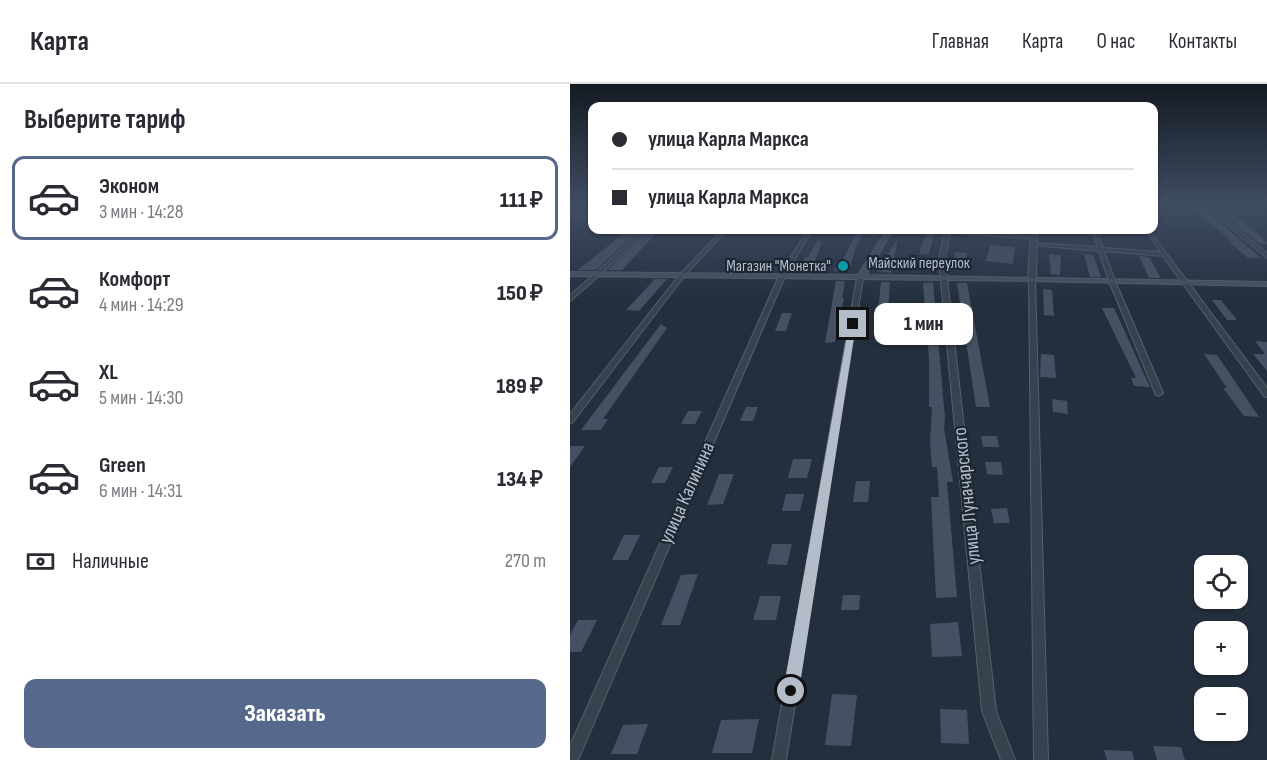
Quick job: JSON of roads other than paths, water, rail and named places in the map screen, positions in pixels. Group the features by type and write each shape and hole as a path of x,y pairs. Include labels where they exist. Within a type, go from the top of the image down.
{"main road":[{"path":"860,278 886,237"},
{"name":"Майский переулок","path":"570,273 1267,284"}],"street":[{"path":"570,299 637,237"},
{"path":"570,420 683,274 720,237"},
{"name":"улица Калинина","path":"571,760 782,276 806,237"},
{"name":"улица Луначарского","path":"947,237 942,260 989,711 1008,760"},
{"path":"999,237 1163,254"},
{"path":"1033,237 1032,279 1041,760"},
{"path":"1096,237 1112,281 1159,393"},
{"path":"1151,237 1267,394"},
{"path":"1243,237 1267,256"},
{"path":"779,760 860,278"}],"place":[{"name":"Магазин \"Монетка\"","path":"843,266"}]}
